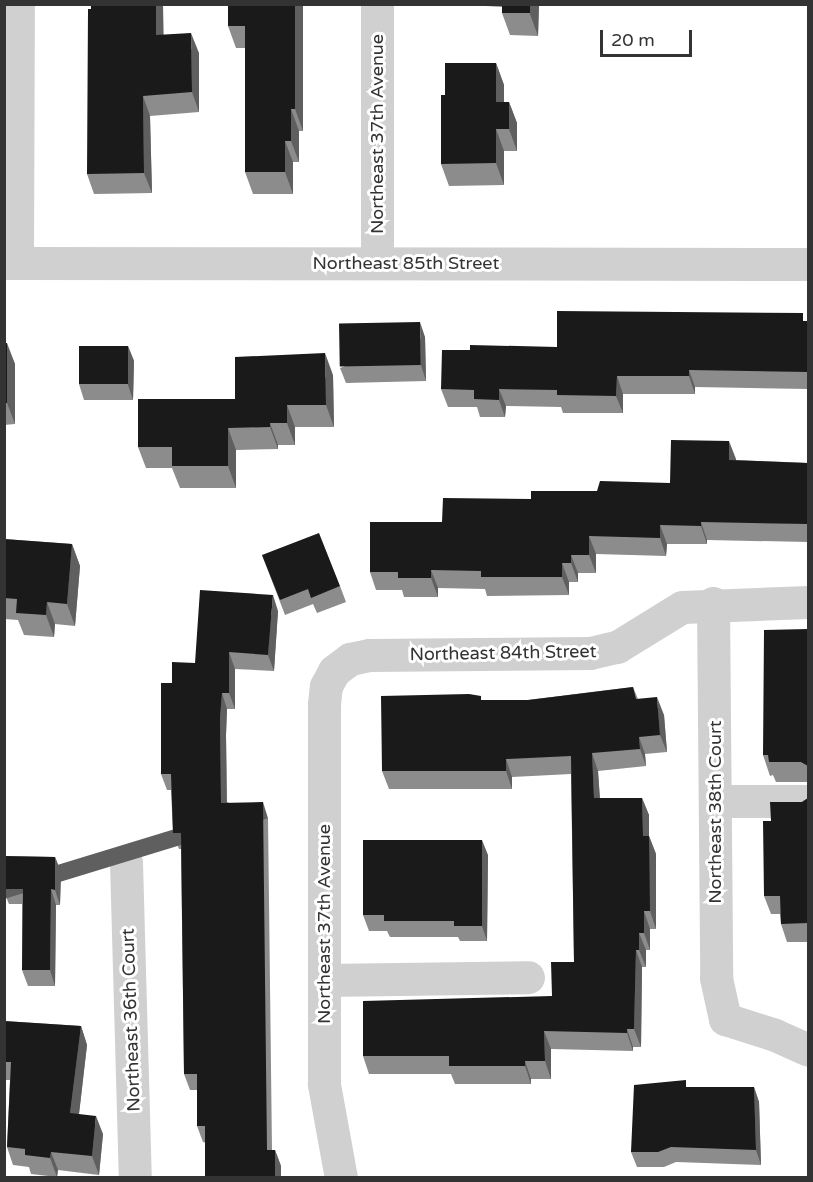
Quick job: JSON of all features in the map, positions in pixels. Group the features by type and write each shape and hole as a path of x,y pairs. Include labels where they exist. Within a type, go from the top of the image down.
{"street":[{"path":"11,263 18,4"},
{"name":"Northeast 37th Avenue","path":"377,4 377,263"},
{"name":"Northeast 85th Street","path":"11,263 808,264"},
{"name":"Northeast 84th Street","path":"334,671 350,659 369,655 604,651 682,607 713,603 808,602"},
{"name":"Northeast 38th Court","path":"713,603 716,978 725,1019 776,1035 808,1050"},
{"name":"Northeast 37th Avenue","path":"334,671 326,686 324,704 324,1097 341,1178"},
{"path":"715,801 808,801"},
{"name":"Northeast 36th Court","path":"126,862 135,1178"},
{"path":"324,980 528,976"}],"building":[{"path":"91,4 156,4 156,35 191,33 192,92 143,96 144,173 87,174 88,9 91,9"},
{"path":"228,4 295,4 295,109 291,109 291,141 285,141 285,172 245,172 245,26 228,26"},
{"path":"502,4 530,4 530,13 502,13"},
{"path":"445,63 496,63 496,102 509,102 509,129 496,129 496,163 441,164 441,95 445,95"},
{"path":"557,311 803,313 803,321 808,321 808,372 689,370 689,376 617,376 616,396 557,395 557,390 499,389 499,400 474,399 474,390 441,389 442,350 470,350 470,345 557,347"},
{"path":"420,322 421,365 340,366 339,323"},
{"path":"4,343 7,343 7,403 4,403"},
{"path":"79,346 128,346 128,384 79,384"},
{"path":"325,353 326,405 287,405 287,423 270,423 270,427 228,428 228,466 172,466 172,447 138,447 138,399 235,399 235,357"},
{"path":"671,440 729,441 729,460 808,463 808,524 701,522 701,526 660,525 660,538 589,536 589,555 571,555 571,563 562,563 562,577 481,577 481,571 431,570 431,578 398,578 398,572 370,572 370,522 442,522 443,498 531,499 531,491 597,491 600,481 670,483"},
{"path":"319,533 340,586 311,598 308,589 280,600 262,555"},
{"path":"4,539 72,544 67,604 47,602 46,615 16,613 17,599 4,598"},
{"path":"200,590 273,595 268,655 229,652 229,693 222,693 220,718 221,803 263,802 267,1150 275,1150 275,1178 205,1178 205,1126 197,1126 197,1074 184,1074 181,833 173,833 171,774 161,774 161,683 172,683 172,662 195,663"},
{"path":"808,629 808,766 801,762 769,762 768,755 763,755 764,630"},
{"path":"633,687 636,699 657,697 660,735 639,737 640,749 592,753 594,798 642,798 643,836 649,836 650,911 644,911 644,933 639,933 639,950 636,950 634,1029 627,1029 627,1033 544,1031 545,1061 525,1061 525,1066 449,1066 449,1056 363,1056 363,1001 552,996 551,962 574,962 571,756 506,759 506,771 382,771 381,696 469,694 481,696 481,700 528,700"},
{"path":"808,798 808,923 781,924 780,896 764,896 763,821 771,821 770,802 802,802"},
{"path":"363,840 482,840 482,926 454,926 454,921 384,921 384,915 363,915"},
{"path":"4,856 55,857 55,890 51,889 50,970 22,970 23,889 4,889"},
{"path":"4,1021 81,1026 70,1113 96,1116 92,1156 51,1152 50,1158 25,1155 25,1149 7,1147 11,1062 4,1062"},
{"path":"686,1080 686,1087 754,1087 756,1150 671,1147 658,1152 631,1152 634,1085"}]}
